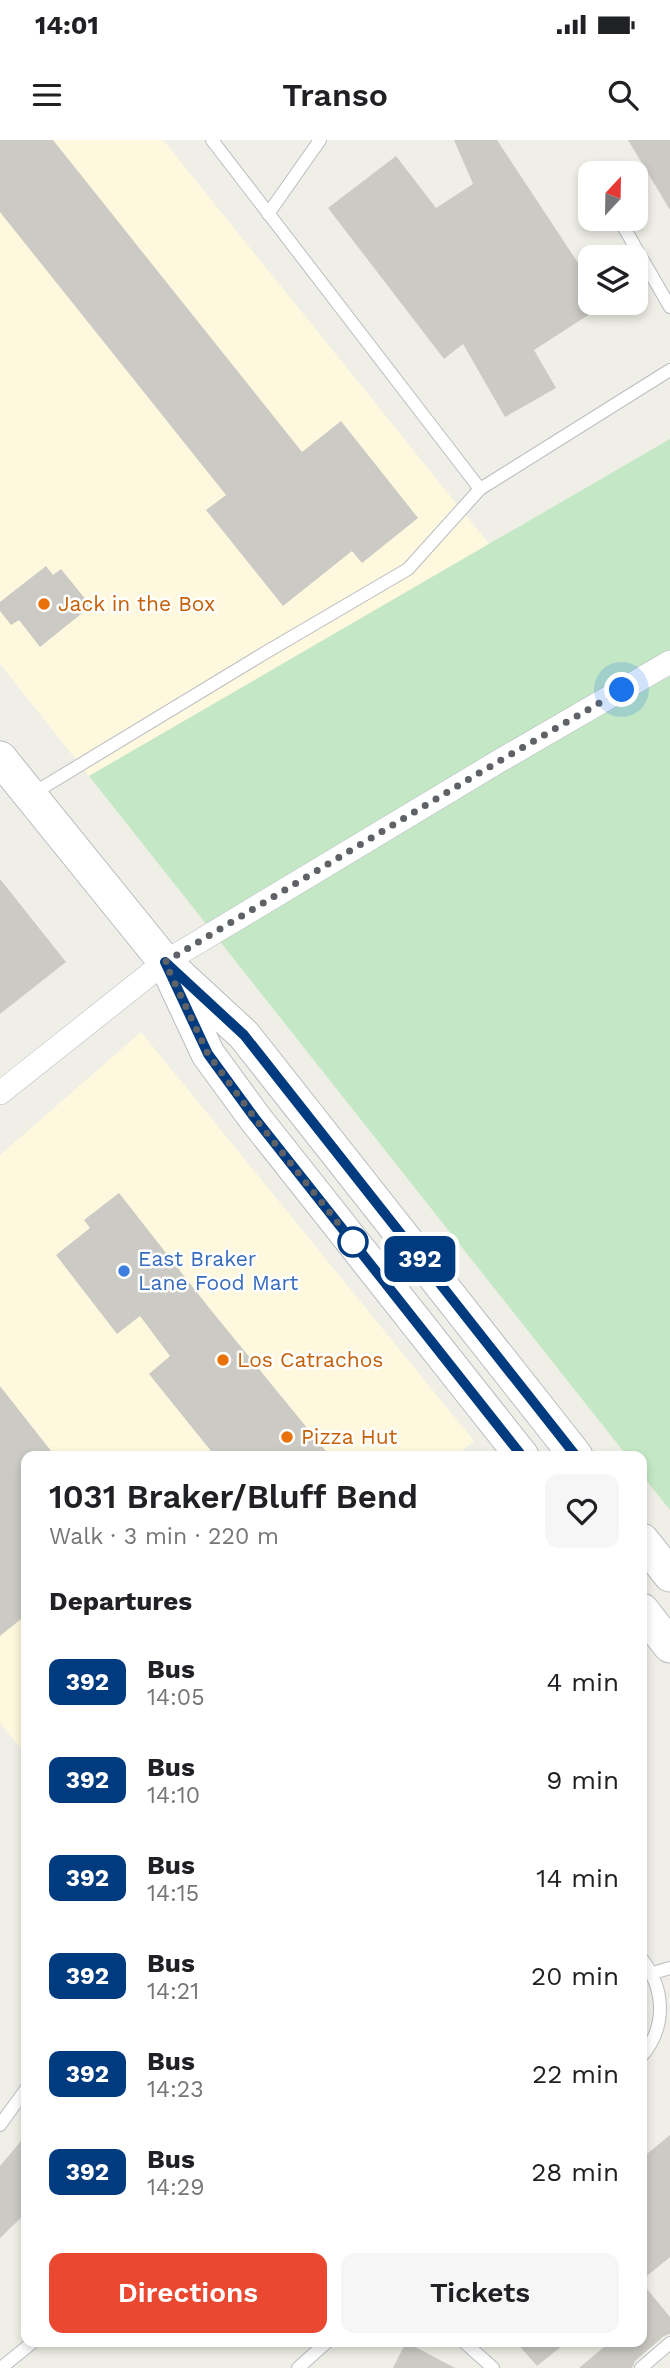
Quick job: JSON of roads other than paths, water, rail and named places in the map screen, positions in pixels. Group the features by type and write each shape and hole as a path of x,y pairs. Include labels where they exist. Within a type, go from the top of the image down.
{"main road":[{"path":"0,758 165,962 244,1035 572,1451"},
{"path":"165,962 208,1054 254,1117 518,1451"},
{"path":"647,1546 670,1575"},
{"path":"647,1616 670,1646"}],"street":[{"path":"0,1093 165,962 670,662"}],"lane":[{"path":"212,140 480,489"},
{"path":"268,214 320,140"},
{"path":"626,231 670,307"},
{"path":"29,796 408,569 480,489 670,370"},
{"path":"647,1965 653,1973 660,1997 660,2021 647,2050"},
{"path":"653,1973 670,1968"},
{"path":"0,2125 21,2096"},
{"path":"641,2368 670,2343"},
{"path":"1,2368 27,2347"},
{"path":"298,2368 321,2347"},
{"path":"470,2347 493,2368"}],"place":[{"name":"Jack in the Box","path":"44,604"},
{"name":"East Braker Lane Food Mart","path":"124,1271"},
{"name":"Los Catrachos","path":"223,1360"},
{"name":"Pizza Hut","path":"287,1437"}]}
